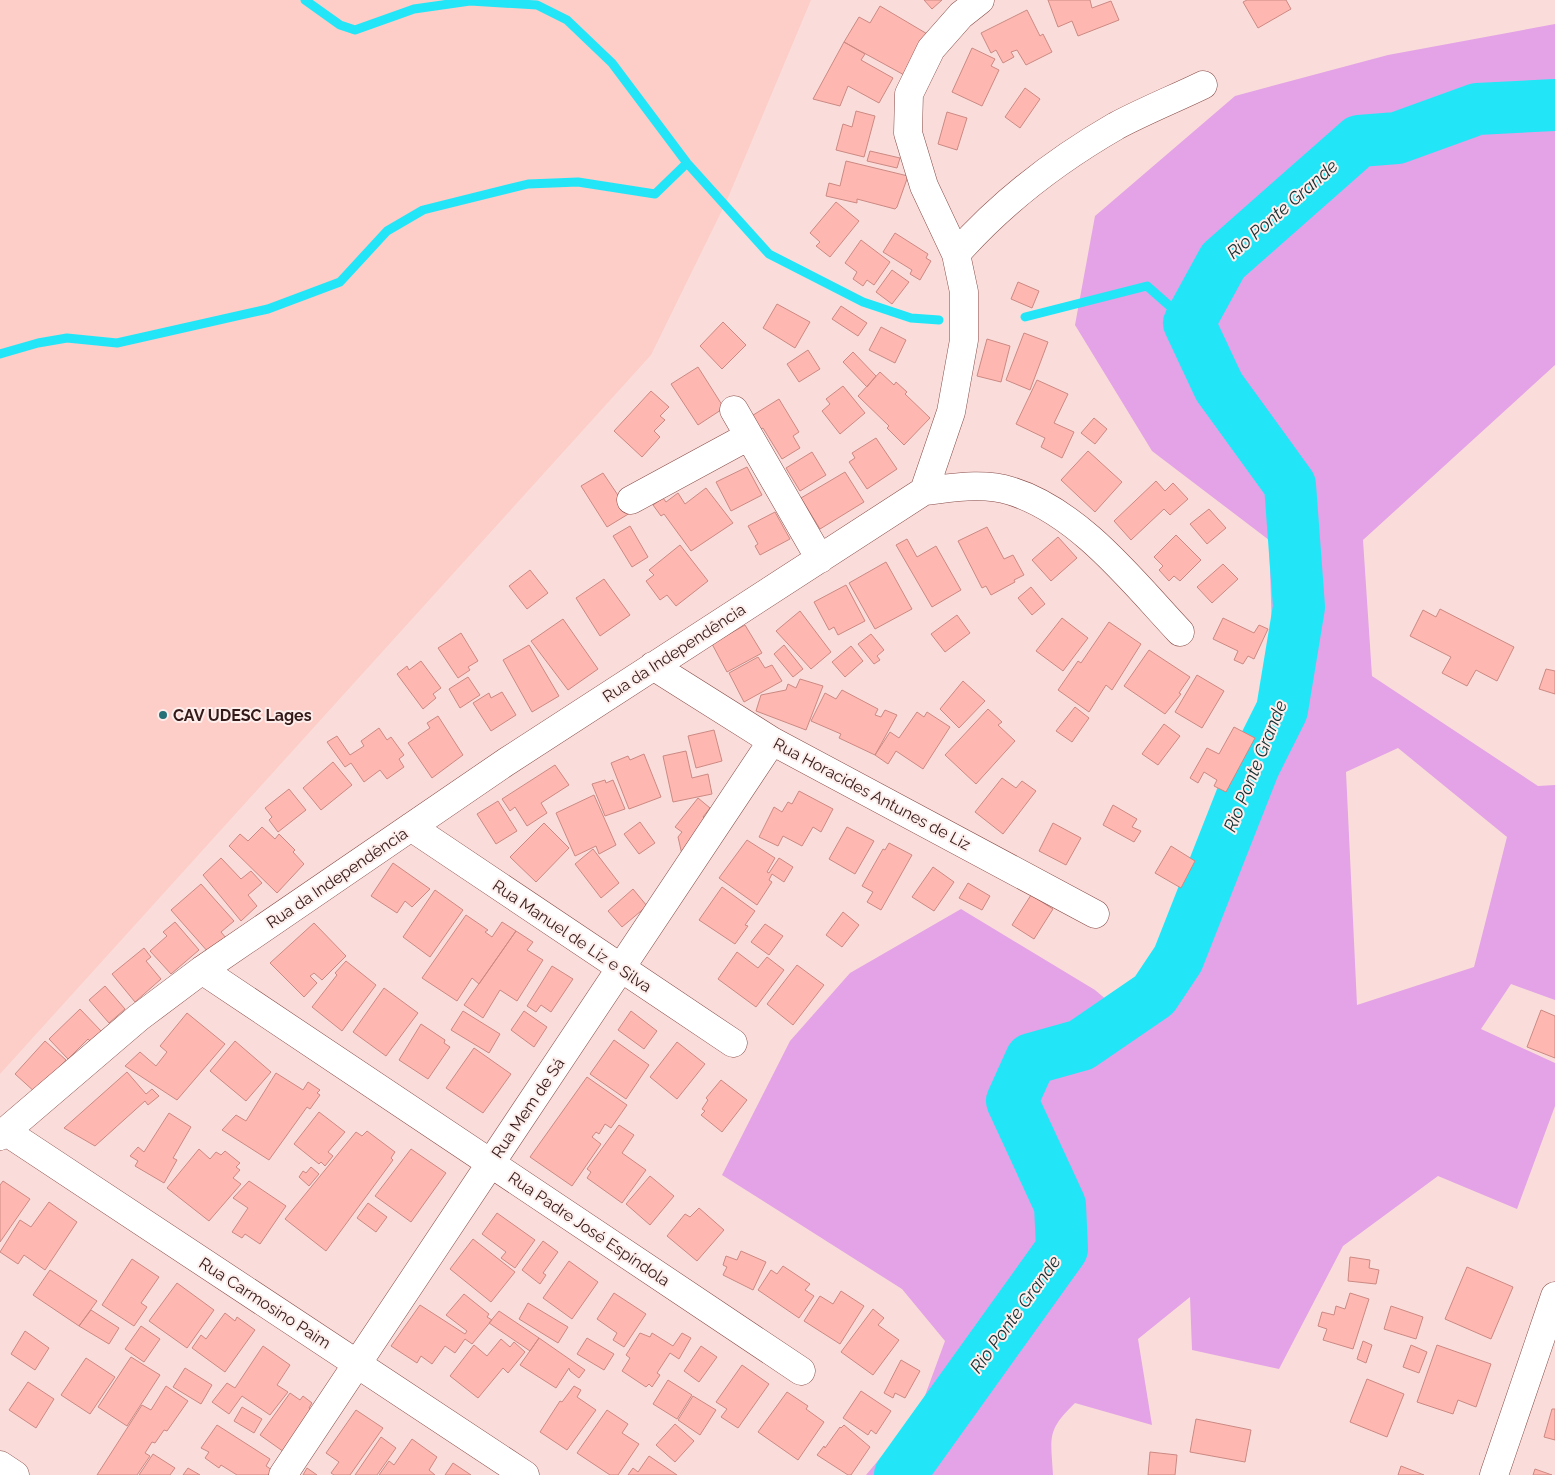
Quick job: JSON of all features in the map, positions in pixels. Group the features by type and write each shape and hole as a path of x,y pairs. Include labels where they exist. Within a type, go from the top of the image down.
{"street":[{"path":"980,0 961,15 931,49 909,94 908,133 924,186 956,254 964,292 964,340 951,412 924,491 974,486 1010,491 1050,508 1101,549 1180,632"},
{"path":"956,254 984,223 1017,195 1091,143 1118,126 1203,86"},
{"path":"734,410 820,559"},
{"path":"631,500 749,436"},
{"name":"Rua da Independência","path":"2,1133 138,1018 202,970 411,827 653,666 924,491"},
{"name":"Rua Horacides Antunes de Liz","path":"653,666 772,741 1095,914"},
{"name":"Rua Mem de Sá","path":"283,1475 772,741"},
{"name":"Rua Manuel de Liz e Silva","path":"411,827 733,1043"},
{"name":"Rua Padre José Espíndola","path":"202,970 801,1371"},
{"name":"Rua Carmosino Paim","path":"2,1133 525,1475"},
{"path":"1494,1475 1555,1296"},
{"path":"0,1465 15,1475"}],"shaded area":[{"name":"CAV UDESC Lages","path":"0,0 811,0 727,200 651,355 0,1074"},
{"path":"1555,24 1555,365 1363,540 1372,676 1538,786 1555,785 1555,1000 1511,984 1481,1029 1555,1063 1555,1106 1517,1209 1438,1176 1343,1246 1279,1369 1192,1350 1190,1297 1138,1339 1152,1425 1075,1403 1059,1421 1052,1435 1053,1475 866,1475 919,1412 945,1341 902,1289 722,1175 790,1041 850,973 961,909 1095,990 1134,1023 1274,691 1269,540 1152,451 1075,325 1095,216 1235,96 1388,55","holes":["1398,748 1507,837 1474,967 1357,1005 1346,772"]}],"building":[{"path":"924,0 942,0 932,9"},
{"path":"1048,0 1090,0 1092,8 1111,1 1119,20 1078,36 1072,21 1058,27"},
{"path":"1247,0 1286,0 1291,9 1258,28 1243,2"},
{"path":"880,6 929,35 906,76 844,42 859,17 870,23"},
{"path":"1027,10 1040,36 1043,34 1052,52 1026,65 1017,50 1011,52 1014,57 1003,63 996,50 991,53 981,33"},
{"path":"844,42 865,54 861,60 893,78 879,103 848,86 840,106 813,99"},
{"path":"972,48 995,59 991,66 999,70 982,106 952,92"},
{"path":"1025,88 1040,99 1020,128 1005,117"},
{"path":"856,111 875,116 864,157 836,150 843,124 852,127"},
{"path":"947,112 967,118 957,150 938,144"},
{"path":"870,151 900,158 897,168 867,161"},
{"path":"846,161 908,176 897,207 895,209 857,199 857,203 826,196 829,183 840,186"},
{"path":"836,202 859,221 830,257 816,246 820,242 810,233"},
{"path":"895,233 928,254 926,258 931,261 920,280 910,274 912,270 883,252"},
{"path":"861,240 890,262 874,285 867,280 863,286 853,279 857,272 845,263"},
{"path":"892,270 909,282 892,304 876,292"},
{"path":"1018,282 1039,291 1032,308 1011,299"},
{"path":"777,304 810,322 795,348 763,328"},
{"path":"841,306 867,323 858,336 832,319"},
{"path":"723,322 746,345 722,369 700,346"},
{"path":"881,327 906,340 895,363 869,350"},
{"path":"1024,333 1048,342 1030,390 1006,380"},
{"path":"987,339 1010,346 1001,382 977,376"},
{"path":"808,350 820,369 799,382 787,364"},
{"path":"853,352 876,376 867,387 843,362"},
{"path":"698,367 724,408 698,425 671,384"},
{"path":"880,372 894,385 896,382 907,392 905,394 930,418 904,445 887,428 889,426 858,396"},
{"path":"1037,380 1068,394 1054,423 1074,432 1062,458 1041,447 1045,438 1016,424"},
{"path":"843,386 865,413 840,434 822,411 830,404 826,399"},
{"path":"651,391 669,407 660,416 665,420 654,431 660,437 642,457 614,431"},
{"path":"779,399 799,432 793,436 800,448 782,459 763,428 758,431 750,417"},
{"path":"1094,418 1107,429 1095,444 1081,433"},
{"path":"876,438 897,469 867,489 849,462 855,458 852,453"},
{"path":"1088,451 1122,482 1095,512 1061,480"},
{"path":"812,452 826,475 800,491 786,468"},
{"path":"747,467 762,495 731,511 716,482"},
{"path":"845,472 864,502 820,529 801,498"},
{"path":"603,473 630,513 607,527 581,486"},
{"path":"1156,481 1165,491 1173,483 1188,499 1170,515 1164,509 1131,540 1114,521"},
{"path":"706,488 733,523 691,551 664,514 661,516 653,505 663,498 666,502 678,493 685,504"},
{"path":"1209,509 1226,528 1207,544 1190,524"},
{"path":"775,512 790,539 760,555 755,546 758,544 748,526"},
{"path":"630,526 648,557 632,567 613,536"},
{"path":"987,527 1004,559 1013,555 1024,575 991,595 986,586 982,588 958,541"},
{"path":"1176,535 1201,560 1180,581 1174,576 1169,581 1159,570 1163,566 1154,557"},
{"path":"1058,537 1077,558 1051,581 1032,560"},
{"path":"907,539 917,557 936,546 961,590 932,607 896,545"},
{"path":"680,545 708,581 676,606 667,595 660,600 646,581 654,575 649,570"},
{"path":"886,562 912,609 875,629 849,583"},
{"path":"1223,564 1238,579 1212,603 1197,587"},
{"path":"530,570 548,593 527,609 509,586"},
{"path":"604,579 630,615 600,636 576,598"},
{"path":"846,585 865,621 838,635 834,627 829,630 814,602"},
{"path":"1031,587 1045,604 1032,615 1018,598"},
{"path":"1440,609 1514,647 1497,681 1476,670 1467,686 1442,673 1451,657 1410,636 1423,610 1436,617"},
{"path":"800,611 831,652 811,669 776,631"},
{"path":"957,615 970,633 945,652 931,634"},
{"path":"1062,618 1088,638 1063,671 1036,651"},
{"path":"1223,618 1254,633 1259,625 1268,629 1254,659 1248,656 1243,664 1234,660 1238,651 1213,639"},
{"path":"563,619 598,669 568,690 531,641"},
{"path":"1109,622 1141,644 1112,690 1106,685 1089,712 1058,690 1078,661 1081,663"},
{"path":"745,625 762,653 727,672 712,644"},
{"path":"461,633 478,661 468,667 470,670 458,678 438,648"},
{"path":"871,634 884,650 877,656 880,660 874,664 858,644"},
{"path":"529,645 559,696 532,712 503,660"},
{"path":"784,645 803,669 793,677 774,654"},
{"path":"851,646 863,661 845,677 832,662"},
{"path":"1149,650 1190,677 1179,693 1181,694 1165,714 1124,686"},
{"path":"758,657 765,668 772,665 782,681 744,702 729,673"},
{"path":"421,661 441,688 433,694 436,698 423,709 397,674 407,666 409,670"},
{"path":"1546,669 1555,671 1555,694 1539,689"},
{"path":"1197,675 1224,691 1202,728 1175,712"},
{"path":"468,677 480,695 460,708 449,689"},
{"path":"800,679 823,686 806,730 756,711 761,695 786,690 788,684 796,688"},
{"path":"963,681 985,701 959,728 940,709"},
{"path":"842,690 878,709 875,715 881,717 885,710 897,715 875,755 839,738 841,734 811,721 825,693 836,699"},
{"path":"502,692 516,715 491,731 473,703 489,693 491,698"},
{"path":"1075,707 1089,718 1072,742 1056,731"},
{"path":"988,709 1002,722 998,725 1015,741 976,784 945,755"},
{"path":"917,712 924,717 927,712 950,727 923,769 896,751 888,764 875,755 890,732 899,738"},
{"path":"438,716 463,755 432,778 408,743 430,728 427,723"},
{"path":"1164,724 1180,736 1158,765 1142,754"},
{"path":"1234,727 1255,738 1226,792 1214,786 1217,780 1204,772 1198,783 1190,778 1207,748 1219,754"},
{"path":"379,728 387,740 391,737 404,755 399,759 404,767 387,779 380,770 364,782 351,763 345,767 327,742 337,736 350,755 364,746 361,741"},
{"path":"714,730 722,761 696,768 688,736"},
{"path":"686,751 692,778 708,774 712,794 673,802 663,756"},
{"path":"644,754 661,797 629,809 611,763 628,756 630,760"},
{"path":"333,762 352,785 321,810 303,788"},
{"path":"555,765 569,785 541,803 547,813 527,826 515,807 510,811 502,799"},
{"path":"1002,778 1016,788 1022,781 1036,791 1003,834 975,812"},
{"path":"605,780 606,783 613,780 625,809 605,816 592,784"},
{"path":"289,789 306,810 278,832 269,820 272,817 265,808"},
{"path":"799,791 833,809 821,832 813,827 802,846 783,836 778,846 759,837 774,807 782,812 788,802 792,804"},
{"path":"594,795 616,845 599,854 596,846 575,856 556,813"},
{"path":"698,798 710,808 703,817 711,823 683,859 678,837 682,832 675,827"},
{"path":"498,801 517,831 496,844 477,814"},
{"path":"1113,805 1137,819 1132,827 1141,831 1134,842 1103,825"},
{"path":"640,822 655,843 639,854 624,834"},
{"path":"544,823 569,848 536,882 510,857"},
{"path":"1053,823 1081,838 1066,865 1039,851"},
{"path":"262,827 275,839 279,834 295,850 293,852 304,864 277,893 229,846 240,834 248,841"},
{"path":"847,827 874,841 855,874 829,859"},
{"path":"747,840 775,858 767,872 769,873 779,858 793,867 784,882 772,874 769,880 772,882 757,905 719,878"},
{"path":"889,843 912,855 881,910 867,902 873,892 862,886 883,849 885,850"},
{"path":"1171,846 1195,861 1181,888 1155,873"},
{"path":"593,849 619,883 601,898 575,864"},
{"path":"221,858 241,879 251,871 262,883 248,895 257,906 241,921 203,875"},
{"path":"393,863 430,889 412,907 405,901 397,913 371,896"},
{"path":"933,867 954,882 934,911 912,897"},
{"path":"968,883 990,896 982,910 959,898"},
{"path":"201,884 234,921 221,932 226,938 209,953 171,910"},
{"path":"722,887 755,911 745,925 748,926 735,944 699,920"},
{"path":"633,889 647,906 622,927 608,911"},
{"path":"435,890 463,910 430,957 403,937"},
{"path":"1031,895 1053,909 1034,939 1012,925"},
{"path":"843,912 859,925 842,947 826,935"},
{"path":"466,915 488,930 485,932 492,937 502,922 516,931 479,984 472,978 457,1001 422,978"},
{"path":"175,922 199,950 171,974 150,951 167,936 163,932"},
{"path":"314,923 346,956 322,980 314,973 310,976 317,983 304,997 270,963"},
{"path":"765,924 783,936 769,955 751,942"},
{"path":"516,931 533,942 527,950 543,960 517,1001 500,990 483,1018 464,1005"},
{"path":"144,948 151,957 146,961 161,979 135,1002 112,974"},
{"path":"737,952 758,968 767,957 784,970 756,1007 718,979"},
{"path":"346,961 376,985 342,1031 312,1007 337,975 335,973"},
{"path":"797,965 824,985 793,1025 767,1004"},
{"path":"552,966 573,979 551,1012 541,1005 536,1012 527,1006"},
{"path":"105,986 125,1009 109,1023 89,1000"},
{"path":"384,988 418,1013 386,1056 353,1032"},
{"path":"80,1009 102,1032 91,1042 88,1039 68,1059 49,1039"},
{"path":"1541,1010 1555,1016 1555,1058 1527,1047"},
{"path":"463,1011 500,1034 489,1053 451,1030"},
{"path":"524,1011 547,1027 534,1047 511,1030"},
{"path":"631,1011 657,1031 644,1049 618,1030"},
{"path":"187,1013 225,1044 177,1100 125,1066 140,1052 156,1066 167,1052 160,1046"},
{"path":"421,1024 445,1040 444,1043 450,1047 428,1079 399,1060"},
{"path":"614,1040 649,1065 626,1099 590,1074"},
{"path":"45,1041 66,1060 36,1093 15,1074"},
{"path":"235,1041 271,1072 246,1101 210,1071"},
{"path":"677,1042 705,1064 677,1099 650,1077"},
{"path":"474,1048 511,1074 483,1113 446,1088"},
{"path":"127,1072 146,1094 152,1089 159,1096 148,1105 145,1101 95,1146 64,1128"},
{"path":"276,1073 303,1090 308,1082 320,1090 317,1093 320,1095 310,1109 307,1107 269,1160 222,1130 236,1115 246,1121"},
{"path":"587,1077 627,1105 611,1128 605,1124 599,1134 596,1132 592,1137 601,1144 572,1186 530,1157"},
{"path":"721,1080 747,1100 722,1132 701,1115 705,1111 702,1109 708,1100 706,1098"},
{"path":"319,1112 345,1132 328,1152 333,1156 325,1166 321,1162 319,1164 294,1144"},
{"path":"169,1113 191,1127 173,1158 177,1160 164,1183 135,1166 138,1161 130,1156 138,1147 144,1152"},
{"path":"619,1125 634,1135 622,1153 646,1170 622,1203 587,1178 591,1172 587,1169"},
{"path":"367,1131 395,1152 391,1158 393,1160 326,1251 285,1219 356,1132 362,1136"},
{"path":"199,1149 210,1159 216,1152 221,1155 225,1151 240,1163 236,1167 240,1170 233,1178 241,1184 209,1221 167,1188"},
{"path":"411,1149 446,1173 411,1222 375,1196"},
{"path":"311,1167 319,1174 309,1186 299,1177 303,1171 306,1173"},
{"path":"650,1176 674,1196 650,1225 626,1204"},
{"path":"3,1181 30,1199 0,1242 0,1185"},
{"path":"249,1181 286,1206 260,1244 245,1234 242,1238 232,1232 248,1208 233,1198"},
{"path":"49,1202 77,1222 45,1270 24,1255 18,1264 0,1252 20,1220 31,1227"},
{"path":"368,1203 387,1217 376,1232 357,1218"},
{"path":"699,1208 724,1230 697,1261 667,1236 685,1214 690,1217"},
{"path":"497,1213 535,1240 515,1268 501,1258 506,1252 482,1234"},
{"path":"473,1239 515,1272 491,1302 450,1269"},
{"path":"543,1241 558,1252 543,1273 546,1275 540,1284 522,1270"},
{"path":"741,1251 766,1262 753,1290 723,1275 727,1267 723,1265 726,1256 737,1260"},
{"path":"1350,1257 1370,1260 1369,1268 1379,1270 1376,1284 1348,1281"},
{"path":"132,1259 159,1277 141,1303 147,1307 134,1326 102,1305"},
{"path":"569,1261 598,1282 572,1319 543,1298"},
{"path":"783,1266 810,1284 805,1290 814,1296 799,1318 758,1290 771,1270 777,1274"},
{"path":"1467,1267 1513,1287 1491,1339 1445,1319"},
{"path":"50,1270 97,1301 79,1326 33,1295"},
{"path":"177,1283 214,1310 187,1348 149,1321"},
{"path":"841,1291 864,1306 840,1344 804,1321 820,1296 833,1304"},
{"path":"614,1293 646,1314 624,1347 613,1340 617,1333 597,1319"},
{"path":"1350,1293 1369,1299 1353,1349 1323,1340 1327,1329 1318,1326 1322,1312 1334,1315 1336,1306 1345,1309"},
{"path":"464,1294 489,1314 487,1317 492,1320 472,1344 465,1339 455,1353 445,1346 432,1364 421,1356 417,1363 391,1346 420,1305 465,1334 467,1331 446,1315"},
{"path":"528,1303 568,1327 558,1343 519,1319"},
{"path":"1391,1306 1423,1317 1416,1339 1384,1329"},
{"path":"873,1309 884,1318 878,1325 899,1340 873,1375 841,1352"},
{"path":"91,1310 119,1328 109,1344 79,1326"},
{"path":"499,1311 539,1338 530,1351 489,1323"},
{"path":"225,1313 235,1321 237,1317 255,1330 225,1372 192,1348 201,1335 206,1339"},
{"path":"141,1326 160,1339 144,1362 125,1349"},
{"path":"25,1331 49,1348 35,1370 11,1354"},
{"path":"640,1333 650,1337 652,1333 673,1346 682,1333 691,1338 679,1359 670,1353 657,1373 660,1375 652,1387 649,1384 646,1387 622,1371 630,1358 626,1355"},
{"path":"539,1338 585,1370 579,1378 569,1368 556,1388 520,1365"},
{"path":"587,1338 614,1354 604,1370 577,1354"},
{"path":"501,1339 510,1347 514,1342 525,1352 508,1373 503,1368 478,1398 450,1376 474,1345 487,1356"},
{"path":"1363,1341 1372,1345 1366,1363 1357,1359"},
{"path":"1411,1345 1427,1352 1419,1373 1403,1367"},
{"path":"1437,1345 1491,1364 1476,1407 1458,1400 1453,1414 1417,1402"},
{"path":"263,1346 290,1365 277,1385 288,1392 270,1415 242,1396 229,1414 212,1402 227,1383 235,1388"},
{"path":"701,1346 717,1357 699,1382 684,1371"},
{"path":"131,1357 160,1375 127,1426 98,1407"},
{"path":"86,1358 115,1377 90,1414 61,1395"},
{"path":"901,1360 920,1371 905,1398 895,1393 893,1398 884,1393"},
{"path":"742,1365 769,1384 738,1428 721,1417 727,1409 716,1402"},
{"path":"185,1368 212,1385 201,1404 173,1387"},
{"path":"1367,1379 1404,1394 1387,1437 1350,1422"},
{"path":"668,1380 692,1395 677,1419 653,1404"},
{"path":"28,1382 54,1399 36,1428 9,1410"},
{"path":"166,1386 188,1401 167,1431 164,1430 155,1443 152,1442 145,1453 150,1456 137,1475 97,1475 142,1405 151,1410"},
{"path":"574,1386 581,1390 577,1397 596,1410 567,1450 540,1432 560,1401 562,1402"},
{"path":"861,1391 891,1411 876,1434 871,1430 868,1435 843,1418"},
{"path":"787,1392 808,1406 806,1409 824,1422 798,1460 758,1432"},
{"path":"290,1393 300,1400 303,1396 312,1403 309,1408 313,1411 284,1452 260,1435"},
{"path":"693,1396 716,1410 700,1435 678,1420"},
{"path":"242,1407 262,1419 254,1433 234,1421"},
{"path":"1552,1409 1555,1409 1555,1440 1544,1437"},
{"path":"356,1410 383,1428 350,1475 334,1475 331,1473 339,1462 326,1453"},
{"path":"607,1410 628,1424 622,1433 639,1444 618,1475 610,1475 577,1453"},
{"path":"1196,1419 1251,1430 1245,1462 1190,1452"},
{"path":"675,1424 694,1441 675,1462 656,1445"},
{"path":"217,1425 270,1459 266,1466 272,1470 269,1475 237,1475 221,1465 219,1468 205,1458 209,1452 201,1448"},
{"path":"844,1425 870,1447 851,1475 848,1475 817,1455 824,1446 825,1448 840,1427"},
{"path":"381,1437 396,1448 377,1475 355,1475"},
{"path":"412,1439 437,1457 429,1470 435,1475 379,1475 389,1461 394,1465"},
{"path":"1150,1452 1177,1455 1175,1475 1148,1475"},
{"path":"153,1454 175,1468 170,1475 139,1475"},
{"path":"649,1456 677,1475 628,1475 633,1468 638,1472"},
{"path":"453,1463 471,1475 445,1475"},
{"path":"1401,1466 1424,1475 1398,1475"},
{"path":"188,1468 200,1475 183,1475"},
{"path":"307,1468 317,1475 303,1475"},
{"path":"1535,1469 1552,1475 1533,1475"}],"waterway":[{"path":"305,0 340,25 355,30 414,9 470,1 537,5 567,20 612,63 687,163 769,254 863,302 911,318 939,320"},
{"name":"Rio Ponte Grande","path":"900,1475 1062,1249 1060,1205 1012,1101 1031,1059 1081,1045 1154,995 1178,959 1254,766 1282,710 1299,607 1290,485 1219,387 1189,323 1223,261 1359,141 1397,138 1477,109 1555,105"},
{"path":"0,354 38,343 67,338 117,343 268,309 340,282 387,231 423,210 528,184 578,182 655,194 687,163"},
{"path":"1025,317 1147,286 1189,323"}],"place":[{"name":"CAV UDESC Lages","path":"163,715"}]}
